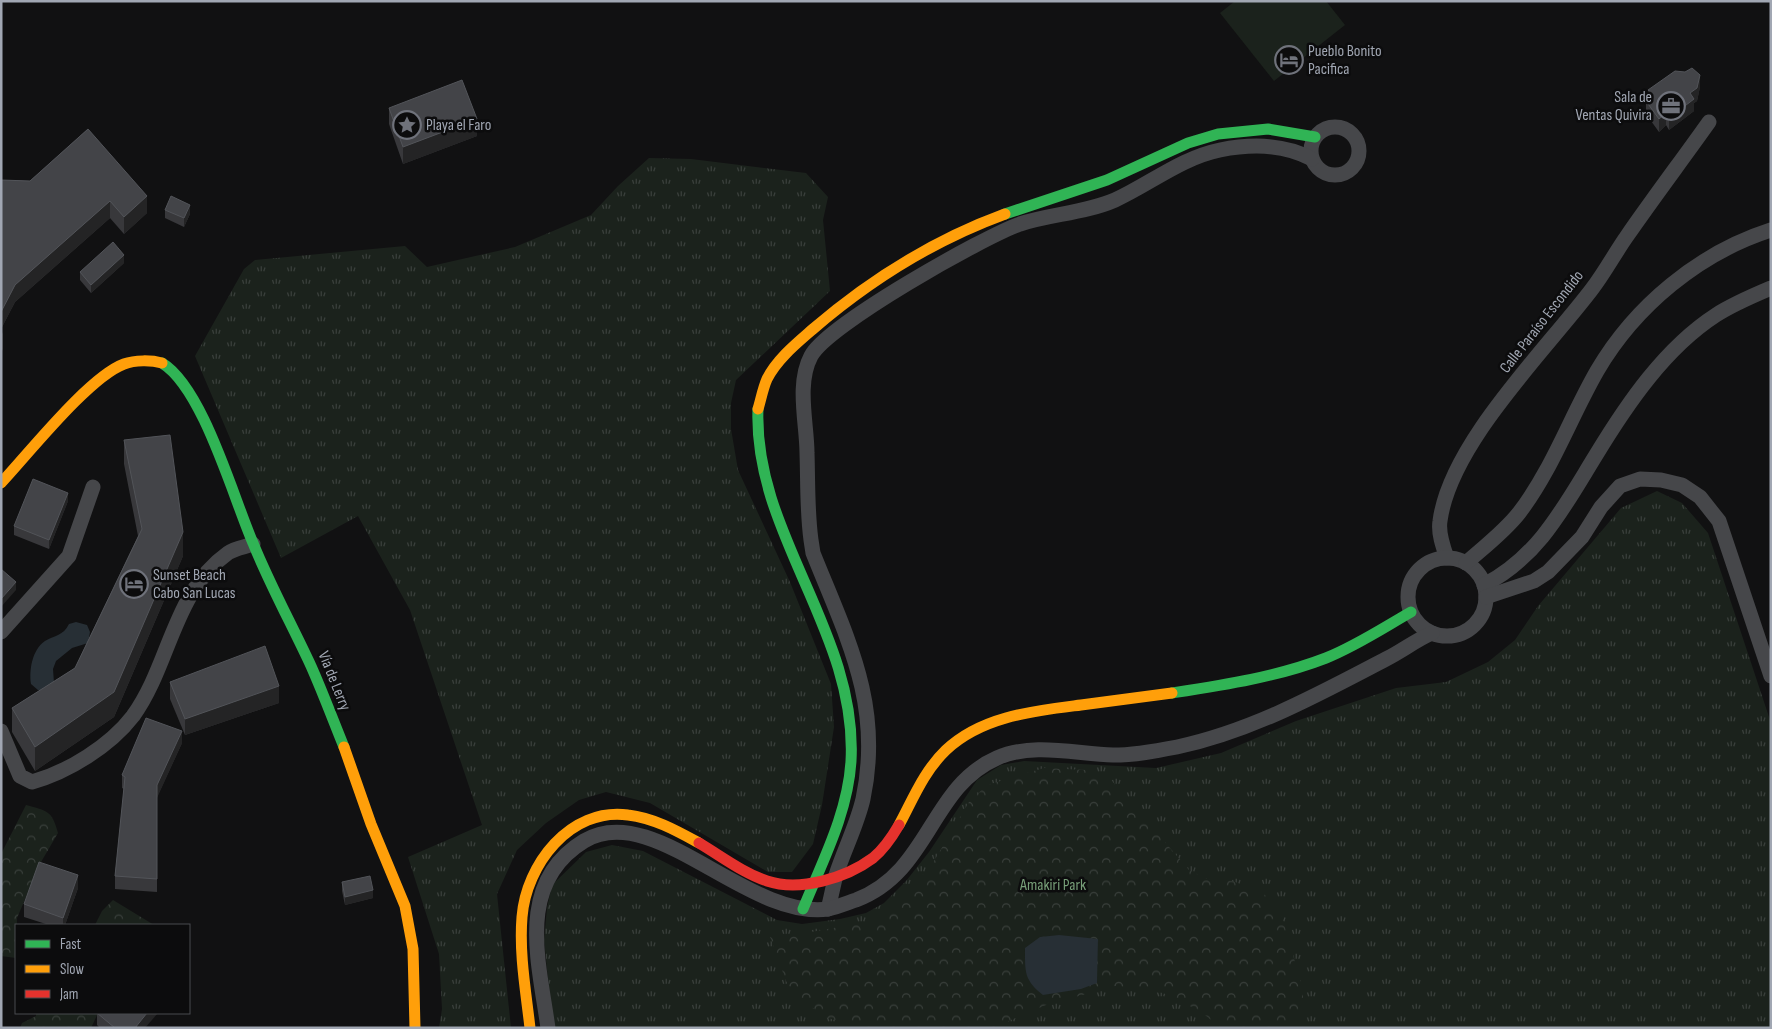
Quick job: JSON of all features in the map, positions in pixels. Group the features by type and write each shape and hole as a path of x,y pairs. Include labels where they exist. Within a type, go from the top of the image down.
{"street":[{"name":"Calle Paraíso Escondido","path":"1447,558 1442,541 1440,522 1447,494 1459,466 1479,431 1593,288 1626,238 1709,122"},
{"path":"1335,127 1349,131 1358,143 1358,158 1349,171 1335,176 1320,171 1312,159 1312,143 1316,136 1328,128 1335,127"},
{"path":"803,909 832,841 850,774 849,716 837,659 785,532 763,469 757,431 757,413 762,393 770,375 792,349 852,297 911,259 965,230 999,215 1112,179 1186,144 1211,135 1241,131 1276,130 1316,136"},
{"path":"828,909 836,875 862,801 870,747 861,678 852,649 813,553 811,540 804,398 806,374 811,356 827,337 876,304 995,234 1020,224 1113,200 1187,161 1219,150 1238,147 1285,148 1312,159"},
{"path":"1466,563 1517,515 1532,495 1598,371 1614,345 1646,308 1675,282 1723,250 1771,230"},
{"path":"1485,591 1541,540 1564,509 1596,454 1669,355 1716,315 1771,288"},
{"name":"Vía de Lerry","path":"1,484 100,378 124,364 138,361 167,365 187,388 199,409 253,544 312,668 348,758 371,824 405,906 413,949 415,1028"},
{"path":"1485,591 1534,581 1548,572 1582,537 1601,507 1620,486 1640,479 1661,480 1682,485 1700,497 1719,521 1771,676"},
{"path":"1,632 69,556 93,487"},
{"path":"1,731 20,776 32,782 68,766 104,744 133,715 193,589 214,565 229,552 253,544"},
{"path":"1447,558 1466,563 1474,569 1485,591 1481,615 1469,629 1457,635 1445,636 1432,633 1423,628 1411,612 1408,600 1410,587 1415,576 1423,566 1434,560 1447,558"},
{"path":"530,1028 522,957 523,899 529,880 549,849 559,838 592,817 605,813 618,813 645,819 675,830 764,880 791,885 814,883 862,865 888,844 932,764 957,740 984,725 1036,711 1215,686 1283,671 1354,645 1411,612"},
{"path":"548,1028 537,943 538,909 542,889 547,878 564,857 582,842 598,834 618,832 650,837 745,889 770,900 803,909 828,909 870,894 901,871 932,828 945,803 977,770 999,757 1012,753 1052,750 1132,754 1225,735 1271,717 1432,633"}],"green space":[{"path":"1235,1 1326,1 1345,25 1274,81 1220,13"},
{"path":"649,158 691,159 806,173 828,197 823,220 830,291 736,380 731,403 731,429 738,470 790,582 831,684 834,727 822,805 813,844 792,872 768,872 650,803 606,792 579,800 546,823 517,850 497,894 511,1028 439,1028 442,1009 439,954 408,857 482,825 410,610 358,516 281,558 195,356 244,269 255,260 405,246 427,267 515,247 591,215 618,186"},
{"path":"1657,491 1682,503 1708,533 1771,723 1771,1028 553,1028 544,940 547,908 552,885 586,852 612,845 643,851 777,920 802,924 840,919 866,913 884,903 906,881 929,852 977,780 1001,765 1024,761 1156,768 1221,753 1296,721 1396,688 1446,682 1488,662 1515,640 1538,606 1621,508"},
{"name":"Amakiri Park","path":"1044,768 1086,770 1112,781 1189,870 1207,879 1233,881 1264,894 1281,913 1301,983 1304,1004 1289,1022 1274,1028 1221,1028 1200,1011 1163,993 1115,986 1046,1005 992,1028 866,1028 828,1018 797,998 786,981 769,934 800,934 878,920 908,892 934,861 969,802 987,785"},
{"path":"26,805 44,810 51,816 58,833 41,862 17,918 17,924 15,924 15,958 1,956 1,854"},
{"path":"113,900 152,924 96,924 102,911"},
{"path":"36,1014 98,1014 91,1028 20,1028 22,1023 36,1016"}],"shaded area":[{"path":"76,622 87,625 90,632 88,643 72,648 56,661 53,669 54,683 47,693 38,690 31,684 30,679 34,655 45,641 61,633 69,624"},
{"path":"1059,935 1098,939 1097,983 1081,989 1043,995 1032,985 1027,975 1025,948 1040,937"}],"building":[{"name":"Sala de Ventas Quivira","path":"1692,68 1700,75 1697,88 1690,93 1694,99 1669,118 1666,113 1659,119 1646,101 1653,94 1648,90 1675,71 1685,72"},
{"path":"462,80 477,119 403,147 389,108"},
{"path":"88,129 147,196 124,217 110,201 15,285 1,312 1,180 30,181"},
{"path":"171,196 190,205 184,218 165,210"},
{"path":"113,242 124,255 91,285 80,272"},
{"path":"170,435 183,532 114,692 35,747 12,708 75,668 142,529 124,440"},
{"path":"33,479 68,493 49,540 14,526"},
{"path":"1,569 16,582 1,599"},
{"path":"265,646 279,686 185,719 170,682"},
{"path":"146,718 182,731 157,785 157,879 115,876 125,777 122,775"},
{"path":"39,862 78,875 63,918 24,904"},
{"path":"370,876 373,890 345,897 342,882"},
{"path":"98,1014 146,1014 135,1028 115,1028"}],"traffic: fast":[{"path":"1005,214 1107,180 1188,143 1218,134 1268,129 1315,137"},
{"path":"162,363 177,376 191,395 204,419 260,559 311,666 344,747"},
{"path":"758,409 761,455 771,499 839,669 849,714 851,761 845,799 833,837 803,909"},
{"path":"1172,693 1250,680 1307,665 1348,648 1411,612"}],"traffic: slow":[{"path":"758,409 767,379 776,365 794,346 835,311 880,278 928,249 979,224 1005,214"},
{"path":"1,483 77,399 110,372 124,364 133,362 148,361 162,363"},
{"path":"899,825 931,767 938,758 960,739 976,729 992,722 1027,713 1172,693"},
{"path":"344,747 371,824 405,906 413,949 415,1028"},
{"path":"530,1028 522,959 522,917 525,897 532,878 542,860 555,844 570,830 588,820 607,815 628,815 647,819 699,843"}],"traffic: jam":[{"path":"699,843 758,878 780,884 808,884 850,872 873,858 881,851 899,825"}],"place":[{"name":"Pueblo Bonito Pacifica","path":"1289,60"},
{"name":"Sala de Ventas Quivira","path":"1671,106"},
{"name":"Playa el Faro","path":"407,125"},
{"name":"Sunset Beach Cabo San Lucas","path":"134,584"}]}
